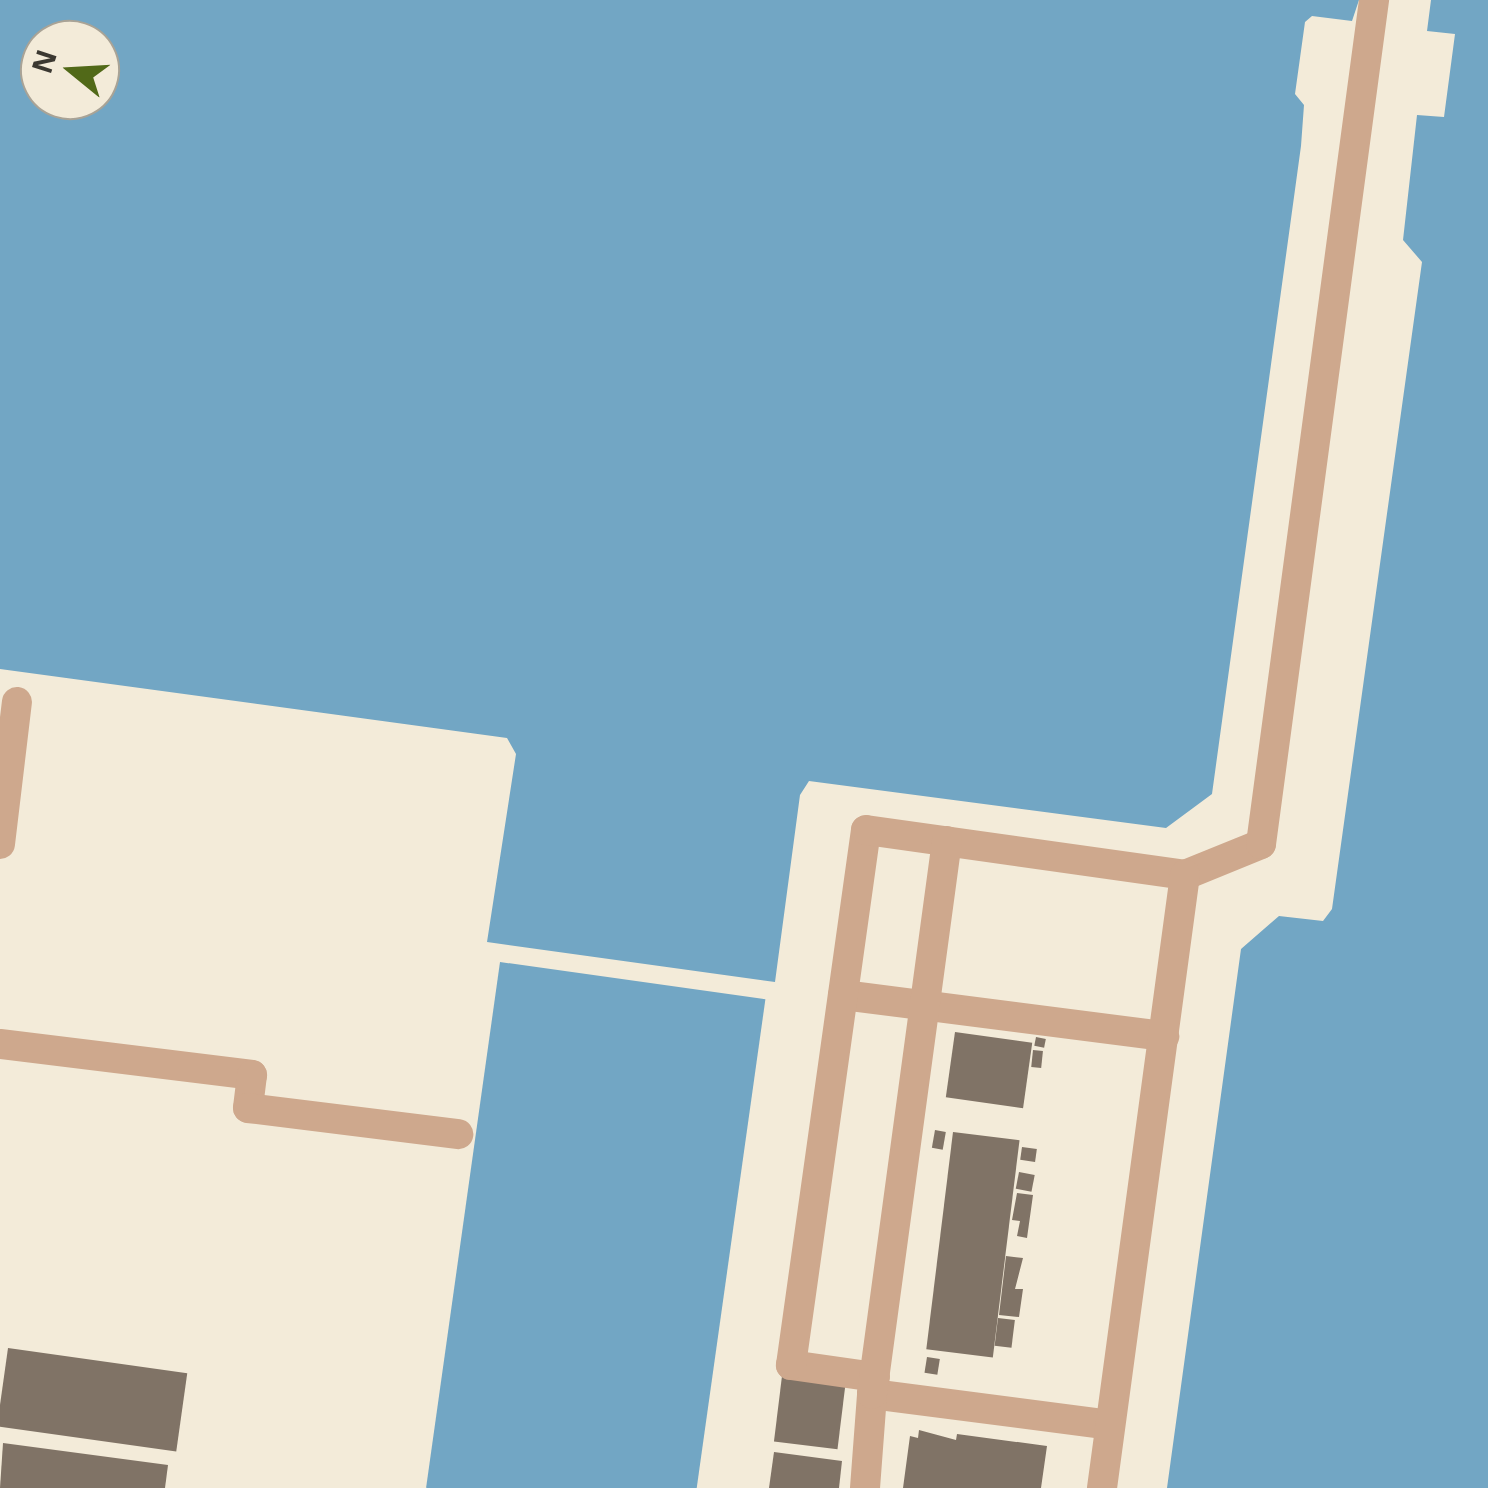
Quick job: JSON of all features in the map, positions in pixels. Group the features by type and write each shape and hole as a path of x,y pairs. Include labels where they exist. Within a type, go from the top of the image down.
{"lane":[{"path":"1110,1425 873,1386 791,1366 866,830 1185,875 1261,844 1374,0"},
{"path":"0,844 17,702"},
{"path":"866,1488 873,1386 947,842"},
{"path":"1102,1488 1185,875"},
{"path":"843,995 1164,1036"},
{"path":"0,1044 252,1074 248,1108 458,1134"}],"water":[{"path":"0,0 1359,0 1352,21 1312,16 1305,22 1295,94 1304,105 1301,146 1212,794 1166,828 809,781 800,795 775,982 487,942 516,754 507,738 0,669"},
{"path":"1431,0 1488,0 1488,1488 1167,1488 1241,949 1279,916 1323,921 1332,909 1422,262 1403,240 1417,115 1444,117 1455,34 1427,31"},
{"path":"500,962 765,999 697,1488 426,1488"}],"building":[{"path":"955,1032 1032,1043 1023,1108 946,1097"},
{"path":"1036,1037 1046,1039 1044,1048 1034,1046"},
{"path":"1033,1050 1043,1051 1041,1068 1031,1067"},
{"path":"935,1130 946,1132 943,1150 932,1148"},
{"path":"953,1132 1020,1140 993,1358 926,1349"},
{"path":"1022,1147 1037,1149 1035,1162 1020,1160"},
{"path":"1019,1172 1035,1175 1031,1192 1016,1189"},
{"path":"1017,1193 1033,1195 1027,1238 1017,1236 1020,1221 1012,1220"},
{"path":"1006,1256 1023,1258 1015,1289 1023,1289 1019,1317 999,1315"},
{"path":"998,1318 1015,1320 1011,1348 995,1346"},
{"path":"8,1348 187,1373 176,1451 0,1427"},
{"path":"927,1357 940,1359 937,1375 924,1373"},
{"path":"782,1376 846,1384 837,1449 774,1442"},
{"path":"919,1430 956,1440 957,1434 1047,1446 1041,1488 903,1488 910,1436 918,1438"},
{"path":"3,1443 168,1465 165,1488 0,1488"},
{"path":"774,1452 842,1461 839,1488 769,1488"}]}
